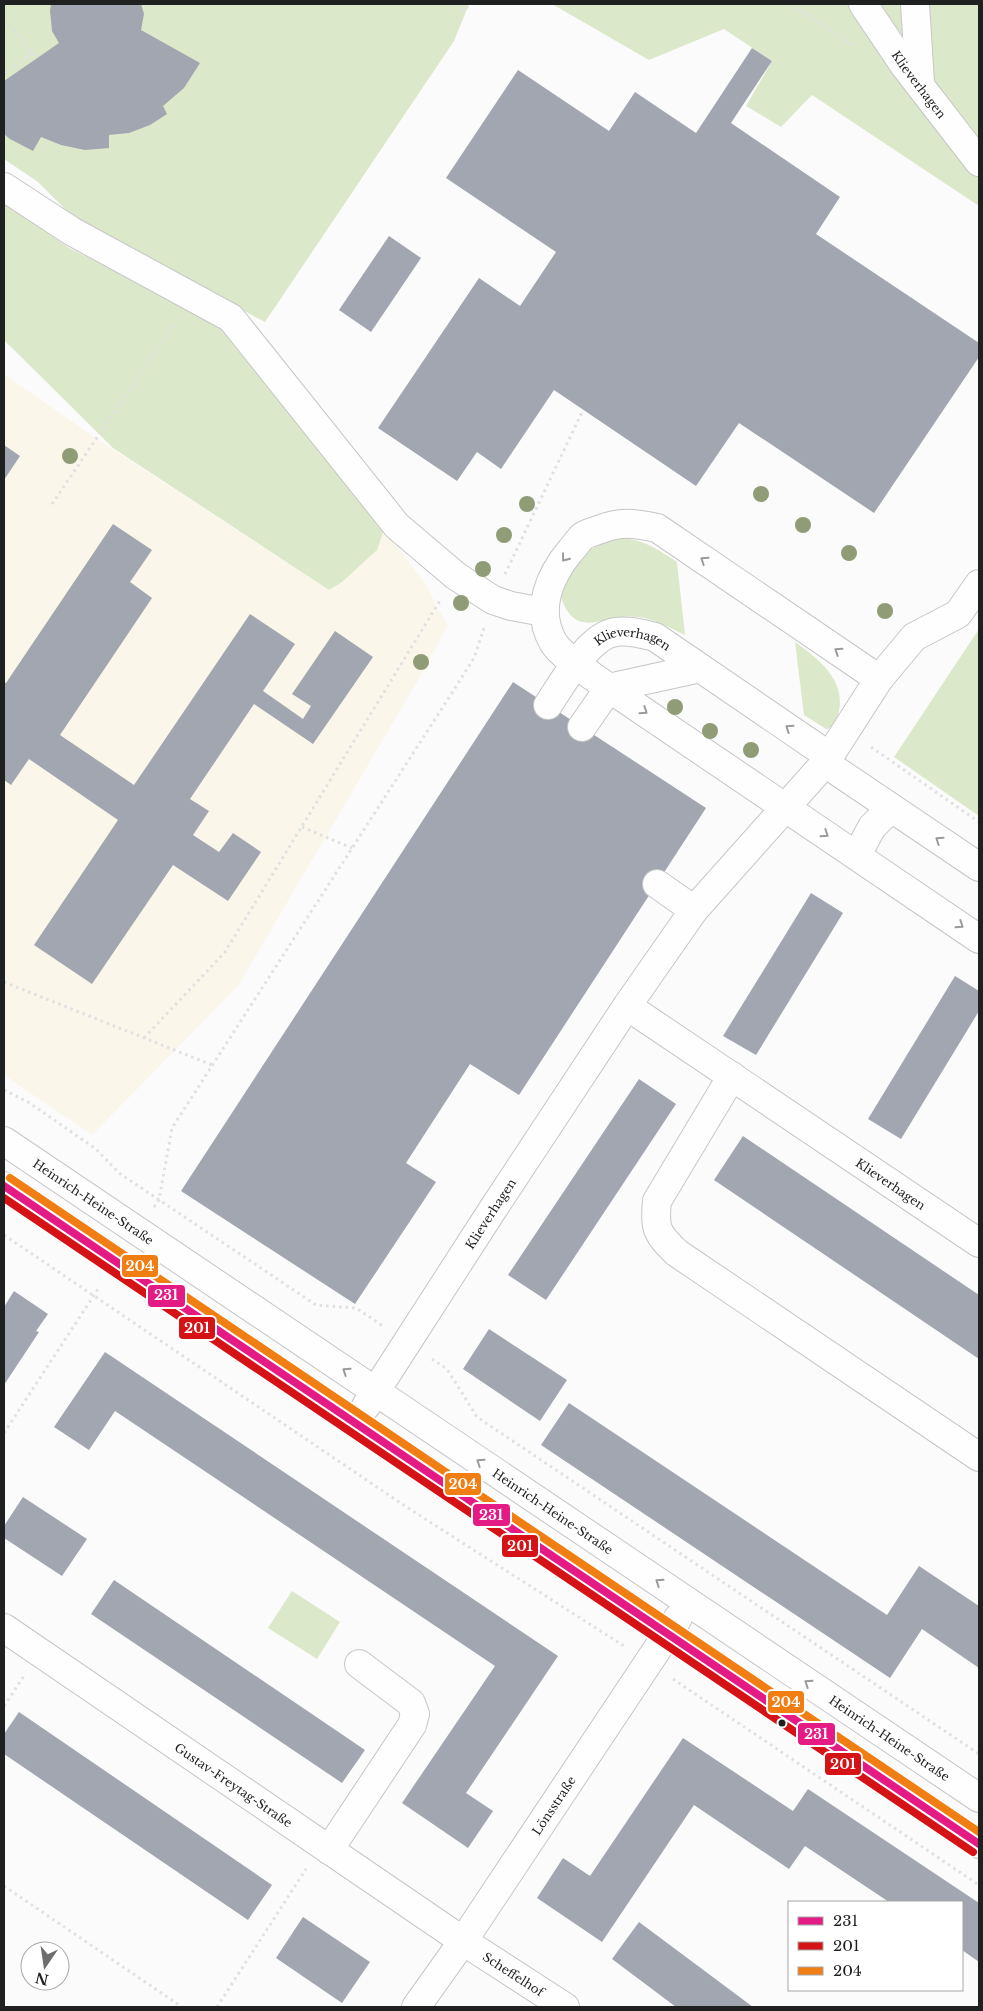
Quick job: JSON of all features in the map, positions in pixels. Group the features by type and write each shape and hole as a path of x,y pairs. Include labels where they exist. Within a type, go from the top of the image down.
{"street":[{"name":"Klieverhagen","path":"863,4 904,65 920,82 979,162"},
{"path":"915,4 920,82"},
{"path":"4,187 73,232 193,296 230,318 397,526 456,576 493,600 511,606 544,612"},
{"path":"548,705 575,663 554,643 546,626 544,612 550,581 562,561 584,536 612,525 634,522 658,528 879,679"},
{"name":"Klieverhagen","path":"355,1424 493,1209 627,1006 694,910 827,759 879,679 914,637 958,614 979,584"},
{"name":"Klieverhagen","path":"979,867 892,808 827,759 655,637 635,632 614,632 595,642 575,663 979,939"},
{"path":"582,727 609,688 700,668"},
{"path":"857,855 872,827 892,808"},
{"path":"657,884 694,910"},
{"name":"Klieverhagen","path":"627,1006 979,1243"},
{"path":"732,1076 657,1201 655,1220 660,1236 677,1253 979,1457"},
{"name":"Heinrich-Heine-Straße","path":"4,1141 979,1798"},
{"path":"4,1186 970,1838 979,1802"},
{"name":"Lönsstraße","path":"416,2007 688,1602"},
{"name":"Gustav-Freytag-Straße","path":"4,1628 462,1940"},
{"path":"326,1847 412,1725 415,1714 411,1703 359,1664"},
{"name":"Scheffelhof","path":"462,1940 565,2007"}],"path":[{"path":"458,4 465,11 469,4"},
{"path":"791,4 855,46"},
{"path":"4,20 38,57"},
{"path":"4,73 33,52"},
{"path":"52,504 193,296"},
{"path":"138,1231 159,1200 172,1128 474,658 493,600 583,410"},
{"path":"144,1038 225,952 456,576"},
{"path":"867,743 881,755 979,822"},
{"path":"302,827 352,848"},
{"path":"4,982 212,1065"},
{"path":"4,1090 28,1102 96,1148 119,1173 316,1305 356,1308 408,1342 447,1370 477,1417 979,1754"},
{"path":"4,1234 405,1506 648,1662 979,1885"},
{"path":"4,1433 116,1263"},
{"path":"4,1706 40,1653"},
{"path":"217,2007 326,1847"},
{"path":"4,1887 182,2007"}],"shaded area":[{"path":"4,374 97,439 329,590 384,530 428,587 436,606 448,625 421,675 238,986 92,1135 4,1075"}],"green space":[{"path":"4,4 469,4 454,41 265,322 82,226 38,182 4,159"},
{"path":"552,4 979,4 979,206 812,95 781,127 746,106 772,61 724,29 649,60"},
{"path":"4,202 69,248 208,317 245,353 384,530 377,550 342,582 329,590 113,448 4,340"},
{"path":"619,538 636,540 656,549 677,562 685,635 656,622 638,617 583,622 574,618 567,610 560,595 575,565 588,551 607,541"},
{"path":"979,629 979,816 894,757"},
{"path":"795,642 826,668 838,689 840,701 833,728 826,729 804,715"},
{"path":"292,1591 340,1622 317,1659 268,1628"}],"building":[{"path":"51,4 141,4 144,14 141,30 200,63 184,88 163,106 167,114 150,125 129,133 109,135 109,148 85,150 61,145 41,137 33,151 4,134 4,81 59,43 52,31"},
{"path":"752,48 772,61 731,123 840,197 816,234 979,343 979,357 874,513 739,423 696,486 554,390 501,469 477,452 457,481 378,428 479,278 520,306 556,252 446,178 518,70 609,131 635,92 696,133"},
{"path":"389,236 421,258 371,332 339,310"},
{"path":"4,445 20,456 4,480"},
{"path":"113,524 152,550 130,582 152,598 60,735 134,785 250,614 295,644 263,691 303,719 311,706 292,694 335,631 373,657 313,744 254,704 190,799 209,811 193,835 219,852 233,833 261,852 228,901 173,865 92,984 34,945 118,820 29,759 11,785 4,780 4,682 6,683"},
{"path":"513,682 706,808 519,1095 470,1064 406,1163 436,1182 355,1304 181,1191"},
{"path":"811,893 843,913 756,1055 723,1036"},
{"path":"955,976 979,991 979,1011 901,1139 868,1119"},
{"path":"639,1079 676,1104 546,1300 508,1275"},
{"path":"743,1136 979,1295 979,1359 714,1180"},
{"path":"14,1291 48,1314 36,1331 39,1332 4,1385 4,1307"},
{"path":"489,1329 567,1380 540,1421 463,1369"},
{"path":"105,1352 558,1656 466,1793 493,1811 468,1848 402,1803 495,1666 115,1411 89,1450 54,1427"},
{"path":"569,1403 887,1615 919,1566 979,1606 979,1668 922,1629 890,1678 541,1445"},
{"path":"23,1497 87,1539 62,1576 4,1538 4,1526"},
{"path":"114,1580 365,1750 342,1783 91,1614"},
{"path":"19,1712 272,1885 248,1920 4,1754 4,1734"},
{"path":"683,1738 793,1811 808,1789 979,1903 979,1962 963,1951 963,1901 888,1901 805,1846 789,1869 694,1805 602,1942 537,1898 563,1858 590,1876"},
{"path":"303,1917 370,1962 342,2003 276,1958"},
{"path":"639,1922 753,2007 676,2007 612,1959"}],"transit line":[{"name":"204","path":"10,1178 979,1832"},
{"name":"231","path":"4,1186 979,1844"},
{"name":"201","path":"4,1198 973,1852"}]}
